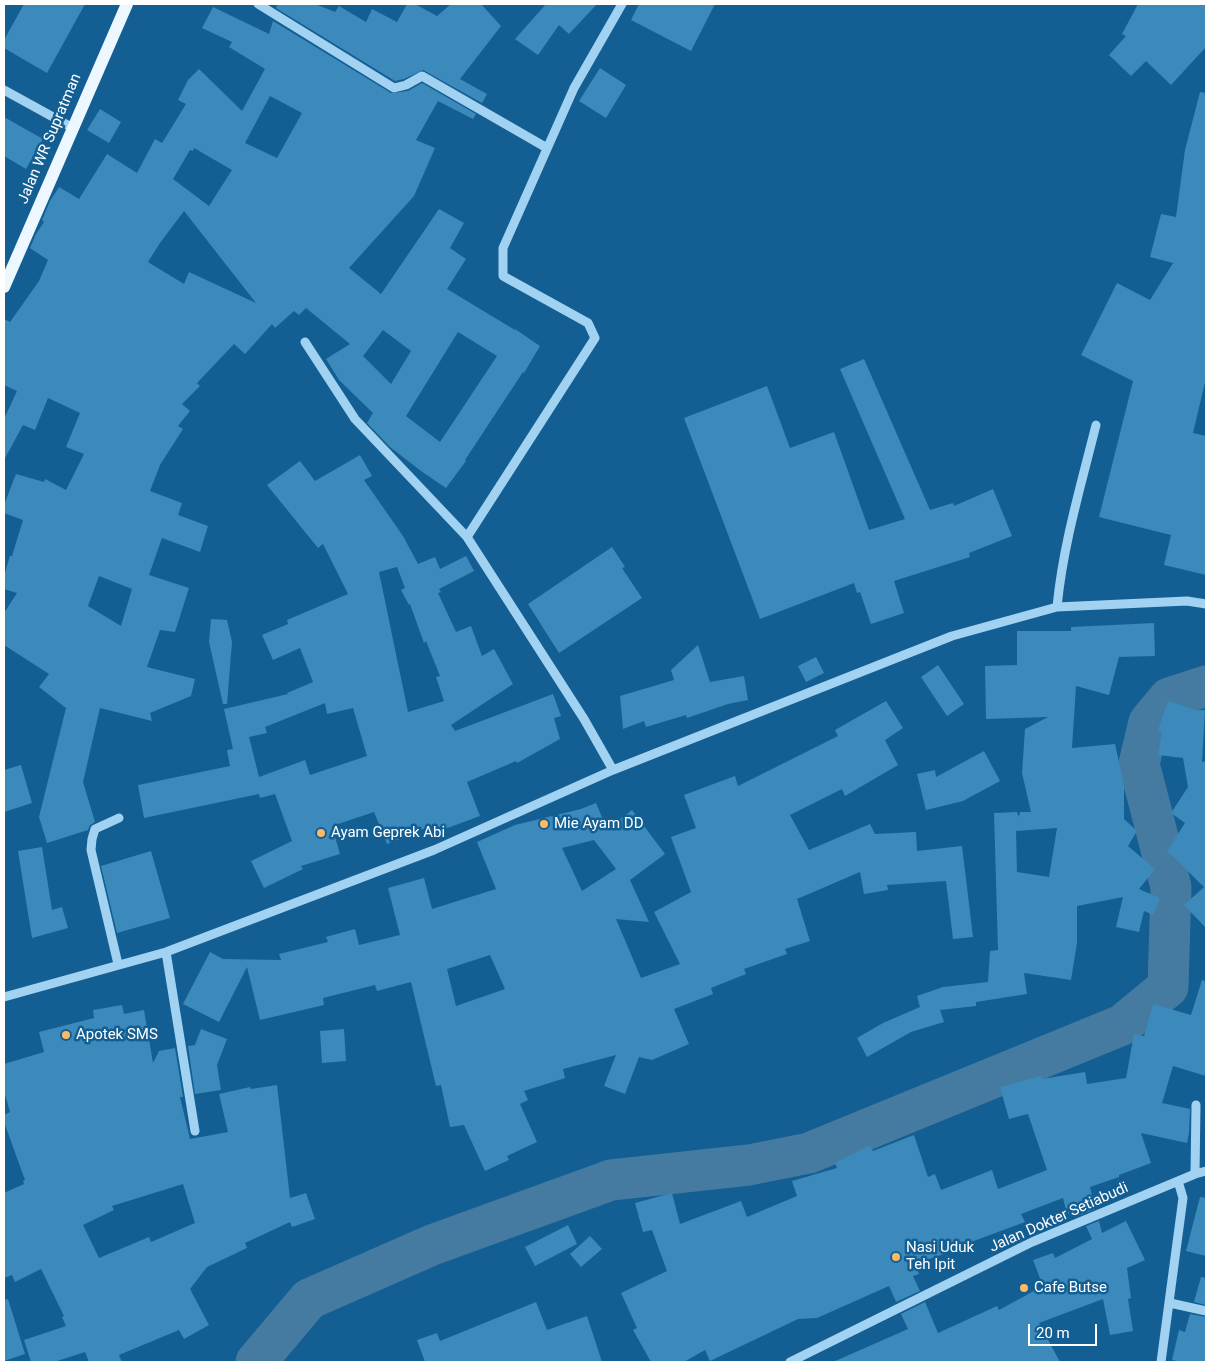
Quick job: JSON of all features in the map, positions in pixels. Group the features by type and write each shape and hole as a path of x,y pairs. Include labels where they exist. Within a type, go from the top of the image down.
{"main road":[{"name":"Jalan WR Supratman","path":"4,287 127,4"}],"street":[{"path":"258,4 394,88 406,85 422,76 548,148"},
{"path":"467,537 595,338 588,323 503,276 504,248 574,88 622,4"},
{"path":"4,90 73,128"},
{"path":"305,342 355,419 467,537 584,719 614,770"},
{"path":"1057,607 1060,578 1069,534 1096,425"},
{"path":"4,996 166,952 434,850 614,770 952,636 1057,607 1186,601 1206,604"},
{"path":"118,964 91,850 95,829 119,818"},
{"path":"166,952 196,1131"},
{"path":"1195,1174 1196,1105"},
{"name":"Jalan Dokter Setiabudi","path":"790,1362 1032,1242 1206,1171"},
{"path":"1161,1362 1183,1198 1178,1181"},
{"path":"1170,1303 1206,1311"}],"building":[{"path":"24,4 85,4 47,73 4,48 4,40"},
{"path":"278,4 315,4 335,12 339,6 366,22 372,9 397,22 407,4 415,4 437,16 451,4 481,4 501,26 460,79 487,94 482,103 423,70 395,81 276,8"},
{"path":"546,4 597,4 569,34 559,25 538,55 515,39"},
{"path":"639,4 715,4 691,51 631,20"},
{"path":"1138,4 1206,4 1206,47 1171,85 1146,61 1131,76 1109,55 1126,36 1122,34"},
{"path":"213,7 269,34 273,21 391,93 408,91 422,83 476,114 473,119 438,101 416,140 435,148 414,196 349,268 381,294 439,209 464,223 450,248 466,259 447,289 540,346 466,461 446,488 390,447 367,423 373,413 339,380 326,359 350,344 306,308 299,315 294,311 275,328 272,324 245,354 234,344 197,383 200,386 182,404 190,411 178,426 183,429 160,465 150,491 182,503 178,515 208,526 200,552 162,538 149,575 189,588 175,632 160,630 147,667 195,679 191,696 150,713 152,721 100,708 83,782 95,822 90,825 88,830 47,843 39,817 66,708 39,687 49,674 4,645 4,613 17,593 4,589 4,576 23,520 4,513 4,505 16,474 44,482 45,479 66,490 84,454 66,447 80,413 48,398 35,430 23,425 4,460 4,419 17,391 4,385 4,319 10,322 39,281 48,260 30,248 44,222 42,220 50,201 59,187 79,199 107,154 137,173 155,139 162,143 186,104 178,100 188,80 199,69 242,111 265,69 229,47 232,42 202,28","holes":["270,96 302,113 277,158 245,143","194,148 232,170 209,206 173,179 190,150 193,151","184,211 256,303 189,272 184,284 148,262","383,330 411,351 391,384 363,356","458,332 497,356 440,442 406,416","99,576 132,589 121,626 88,606"]},
{"path":"600,68 626,85 606,118 579,101"},
{"path":"1200,92 1206,93 1206,378 1193,433 1206,436 1206,575 1164,565 1171,535 1099,517 1133,381 1081,355 1117,283 1150,300 1173,263 1150,257 1161,214 1176,217 1185,150"},
{"path":"100,109 121,122 109,143 87,130"},
{"path":"4,117 43,139 26,169 4,156"},
{"path":"864,359 930,510 953,503 954,506 993,489 1012,536 969,553 970,557 894,581 904,613 871,624 860,592 857,593 854,583 760,619 684,418 767,386 790,448 834,432 869,530 905,519 840,369"},
{"path":"360,455 372,476 364,480 403,536 418,564 435,557 440,569 466,556 474,571 439,589 441,592 438,593 456,632 471,626 482,656 494,649 513,684 451,725 455,731 553,694 561,716 554,718 560,739 517,763 516,761 467,782 480,816 434,833 431,826 387,844 374,812 332,826 340,854 301,866 303,869 264,888 251,861 292,841 275,794 260,798 259,794 144,818 138,785 230,766 227,750 233,749 224,709 288,694 313,682 300,648 273,660 262,635 288,624 287,620 348,594 323,544 318,548 267,485 300,461 315,481","holes":["397,567 405,588 401,590 410,604 424,643 426,641 440,676 436,677 444,701 408,712 379,572","325,703 327,714 353,708 367,756 310,775 305,760 259,777 249,737 267,733 265,727"]},
{"path":"612,547 625,567 622,568 642,598 559,653 528,604"},
{"path":"211,619 227,620 232,642 227,704 223,704 209,642"},
{"path":"1154,623 1155,656 1119,657 1109,695 1076,686 1072,748 1115,744 1124,785 1124,819 1137,831 1128,846 1155,869 1139,889 1160,898 1153,915 1144,911 1139,932 1116,927 1123,897 1077,906 1077,943 1071,980 1024,973 1027,994 976,1002 976,1006 940,1010 944,1022 911,1032 867,1057 857,1038 883,1023 920,1007 917,996 943,987 988,982 990,951 998,950 994,813 1017,812 1019,817 1020,812 1031,812 1022,773 1025,729 1048,717 986,719 985,666 1017,665 1017,631 1071,631 1071,627","holes":["1057,828 1049,877 1017,872 1016,831"]},
{"path":"698,645 710,682 744,676 748,700 728,704 687,718 686,715 646,727 644,721 623,729 620,696 674,680 671,670"},
{"path":"816,657 824,673 806,682 798,666"},
{"path":"938,665 964,704 947,716 921,677"},
{"path":"886,701 903,728 885,740 898,765 845,796 842,789 790,815 809,850 870,824 875,834 916,832 917,851 962,846 973,937 953,939 946,881 887,885 888,890 864,894 860,872 797,899 810,941 785,949 787,954 744,969 746,974 711,988 713,994 674,1009 689,1044 652,1060 639,1057 625,1094 604,1086 616,1055 563,1069 565,1078 524,1091 528,1100 520,1104 537,1142 507,1156 509,1160 485,1171 464,1125 450,1127 441,1085 436,1086 411,982 377,991 375,985 323,998 324,1005 260,1020 247,967 219,1022 183,1004 210,952 223,959 281,960 279,954 328,942 326,937 355,929 359,945 400,935 388,888 424,878 432,909 496,889 477,842 515,825 581,809 596,803 607,829 632,810 665,854 630,880 649,922 616,919 641,978 680,964 654,912 691,892 671,837 696,828 684,795 735,776 738,786 838,736 835,730","holes":["594,840 616,869 582,891 562,848","490,955 505,989 456,1006 447,969"]},
{"path":"1168,701 1196,710 1205,710 1202,762 1206,761 1206,928 1184,905 1204,887 1167,851 1185,823 1171,813 1188,787 1183,758 1158,755 1162,732 1158,730"},
{"path":"984,751 1000,781 963,801 926,810 917,774 935,770 936,777"},
{"path":"21,765 32,803 4,812 4,770"},
{"path":"42,847 52,910 62,907 68,928 32,938 18,851"},
{"path":"151,851 170,918 117,933 101,866"},
{"path":"1202,980 1206,981 1206,1076 1173,1066 1162,1103 1190,1109 1187,1143 1141,1133 1151,1163 1090,1187 1095,1209 1081,1215 1079,1211 1067,1214 1063,1198 1021,1214 1025,1222 971,1242 972,1244 915,1264 919,1274 913,1276 920,1291 896,1302 889,1286 817,1318 798,1319 710,1361 705,1350 684,1362 651,1362 633,1330 637,1328 621,1293 667,1271 652,1230 643,1232 635,1203 672,1193 680,1224 741,1201 747,1217 797,1196 792,1181 837,1168 835,1163 870,1145 873,1151 914,1135 928,1177 935,1174 941,1190 992,1170 998,1189 1047,1170 1028,1114 1009,1119 1000,1087 1041,1076 1042,1079 1085,1072 1087,1084 1126,1078 1134,1034 1144,1036 1153,1004 1191,1015"},
{"path":"122,1005 124,1014 144,1010 153,1063 159,1051 175,1048 183,1097 180,1097 190,1139 228,1132 219,1094 250,1087 251,1089 277,1085 290,1198 306,1193 315,1219 292,1227 290,1222 245,1243 247,1248 207,1267 190,1289 209,1325 184,1339 179,1330 119,1355 122,1362 89,1362 85,1352 54,1362 31,1362 24,1340 66,1326 62,1317 64,1316 41,1269 15,1282 12,1275 4,1278 4,1193 24,1184 23,1181 25,1180 4,1122 4,1115 10,1112 4,1091 4,1064 44,1052 39,1032 94,1018 93,1010","holes":["183,1184 195,1223 151,1242 149,1237 99,1258 83,1225 114,1210 112,1206"]},
{"path":"201,1029 227,1039 217,1065 221,1090 195,1094 188,1046 195,1045"},
{"path":"344,1029 346,1061 322,1063 320,1031"},
{"path":"1200,1197 1206,1198 1206,1256 1186,1251"},
{"path":"1099,1221 1102,1233 1126,1221 1145,1260 1127,1268 1131,1298 1128,1299 1133,1331 1110,1335 1103,1299 1039,1323 1060,1362 833,1362 908,1329 901,1314 925,1302 938,1333 997,1306 999,1310 1043,1286 1033,1260 1053,1253 1055,1258 1092,1239 1086,1226"},
{"path":"568,1225 577,1244 535,1266 525,1247"},
{"path":"590,1236 602,1249 581,1267 570,1254"},
{"path":"1201,1277 1206,1278 1206,1305 1194,1302"},
{"path":"8,1299 25,1354 4,1361 4,1300"},
{"path":"536,1302 547,1330 587,1316 602,1362 425,1362 417,1340 437,1333 440,1341"},
{"path":"1190,1314 1206,1317 1206,1362 1172,1360 1179,1330 1185,1332"}],"waterway":[{"path":"256,1362 309,1299 432,1245 611,1180 749,1165 809,1153 1122,1025 1168,987 1171,887 1139,764 1149,722 1169,698 1206,686"}],"place":[{"name":"Mie Ayam DD","path":"544,824"},
{"name":"Ayam Geprek Abi","path":"321,833"},
{"name":"Apotek SMS","path":"66,1035"},
{"name":"Nasi Uduk Teh Ipit","path":"896,1257"},
{"name":"Cafe Butse","path":"1024,1288"}]}
